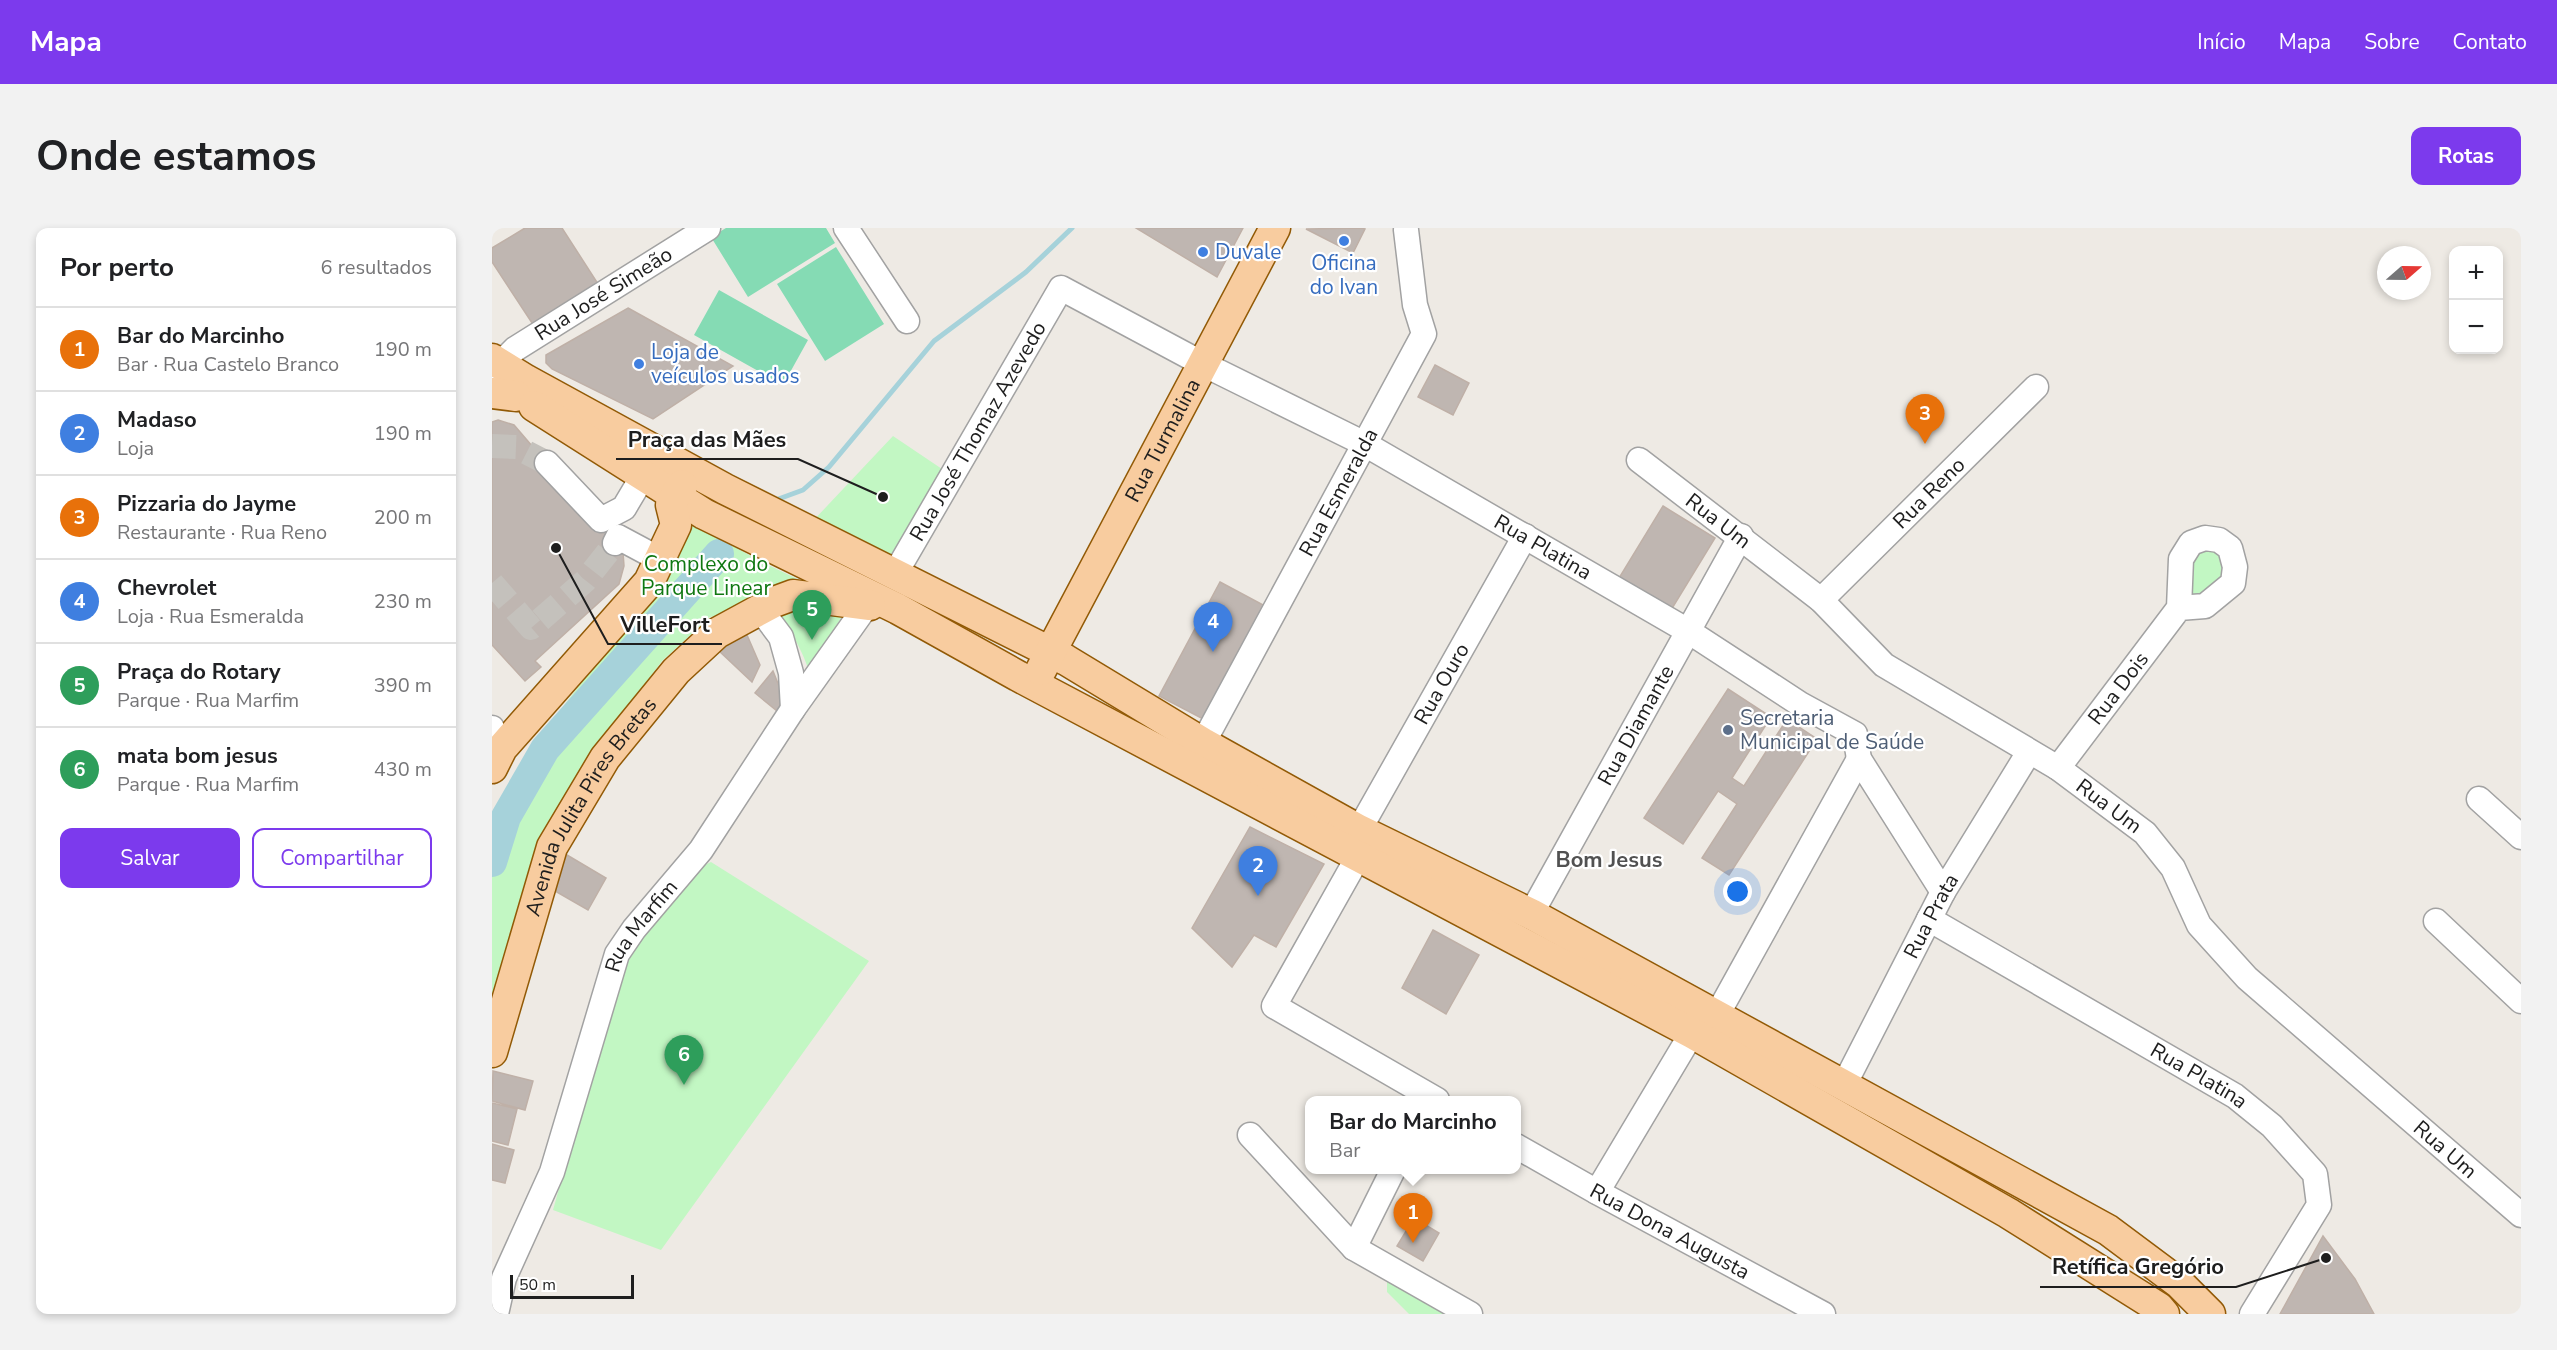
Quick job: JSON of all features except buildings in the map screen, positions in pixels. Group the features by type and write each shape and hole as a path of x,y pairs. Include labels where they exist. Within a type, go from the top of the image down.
{"main road":[{"name":"Rua Turmalina","path":"1034,683 1275,228"},
{"path":"496,374 644,476 673,500 795,560 859,596 898,609 1034,683 1358,844 2008,1213 2157,1312"},
{"path":"496,374 526,380 713,483 1050,652 1203,743 1358,844 1531,914 1717,1015 2108,1230 2179,1283 2210,1314"},
{"path":"495,748 649,582 676,525 673,500 679,488 686,482 713,483"},
{"name":"Avenida Julita Pires Bretas","path":"492,1052 552,847 604,758 676,671 717,633 760,609 793,595 859,596"}],"street":[{"name":"Rua José Simeão","path":"496,374 515,349 708,228"},
{"path":"846,228 907,321"},
{"name":"Rua Esmeralda","path":"1203,743 1424,334 1415,305 1406,230"},
{"name":"Rua Platina","path":"1061,288 1203,364 1364,442 1688,631 1800,704 1855,734 1858,759 1943,892"},
{"name":"Rua José Thomaz Azevedo","path":"895,574 1061,288"},
{"name":"Rua Reno","path":"1821,600 2036,387"},
{"name":"Rua Um","path":"1639,460 1741,536 1821,600 1884,665 2058,768 2145,833 2173,868 2199,925 2247,978 2521,1215"},
{"path":"547,464 601,519 617,540 661,560"},
{"path":"601,519 624,508 644,476"},
{"name":"Rua Ouro","path":"1427,1096 1274,1006 1358,844 1524,536"},
{"name":"Rua Diamante","path":"1531,914 1741,536"},
{"name":"Rua Marfim","path":"496,1314 504,1278 552,1172 617,954 634,929 701,850 793,709 859,596"},
{"name":"Rua Dois","path":"2058,768 2179,608"},
{"path":"760,609 781,637 791,673 793,709"},
{"name":"Rua Prata","path":"1844,1085 1943,892 2029,752"},
{"path":"1717,1015 1858,759"},
{"path":"2479,799 2521,837"},
{"name":"Rua Platina","path":"1929,919 2235,1096 2272,1126 2315,1174 2319,1205 2252,1314"},
{"path":"2436,921 2521,1001"},
{"path":"1597,1192 1692,1033"},
{"path":"1250,1135 1354,1248 1470,1314"},
{"name":"Rua Dona Augusta","path":"1521,1149 1823,1314"},
{"path":"1354,1248 1391,1174"}],"green space":[{"path":"726,228 826,228 835,243 748,297 711,237"},
{"path":"836,247 884,324 825,361 777,284"},
{"path":"719,290 808,340 783,385 694,335"},
{"path":"893,436 945,471 902,547 891,556 811,523"},
{"name":"Complexo do Parque Linear","path":"677,516 766,564 833,596 710,617 662,661 595,751 492,1027 492,833 500,809 536,742 644,601"},
{"path":"2206,543 2229,562 2218,591 2185,599 2186,560"},
{"path":"834,607 841,618 809,671 794,638 771,609"},
{"path":"711,862 869,961 661,1250 553,1210 627,943 688,873"},
{"path":"1387,1272 1458,1314 1409,1314 1387,1292"}],"waterway":[{"path":"773,501 803,490 829,467 934,341 1026,272 1072,228"},
{"path":"719,554 732,540"},
{"path":"492,862 506,817 545,749 719,554"}],"tunnel":[{"path":"492,446 516,447 547,463"},
{"path":"492,583 531,628 585,581 615,543"}],"place":[{"name":"Oficina do Ivan","path":"1344,241"},
{"name":"Duvale","path":"1203,252"},
{"name":"Loja de veículos usados","path":"639,364"},
{"name":"Pizzaria do Jayme","path":"1925,444"},
{"name":"Praça das Mães","path":"883,497"},
{"name":"VilleFort","path":"556,548"},
{"name":"Praça do Rotary","path":"812,640"},
{"name":"Chevrolet","path":"1213,652"},
{"name":"Secretaria Municipal de Saúde","path":"1728,730"},
{"name":"Madaso","path":"1258,896"},
{"name":"mata bom jesus","path":"684,1085"},
{"name":"Bar do Marcinho","path":"1413,1243"},
{"name":"Retífica Gregório","path":"2326,1258"}],"district":[{"name":"Bom Jesus","path":"1609,859"}]}
